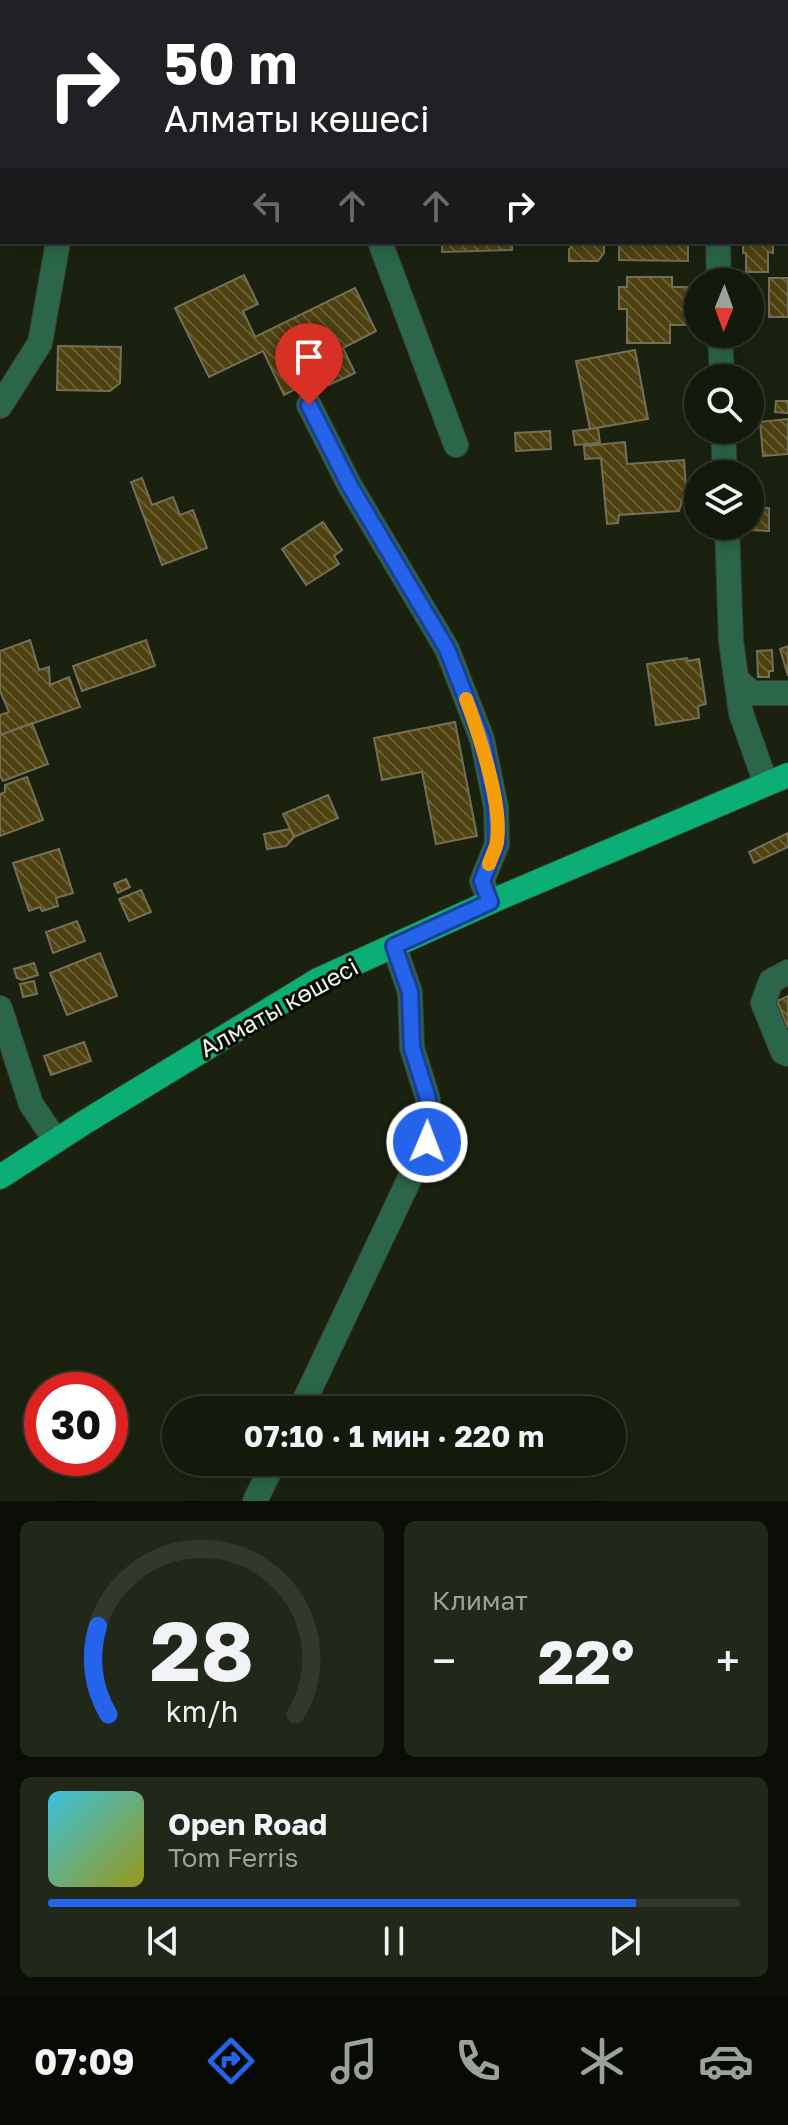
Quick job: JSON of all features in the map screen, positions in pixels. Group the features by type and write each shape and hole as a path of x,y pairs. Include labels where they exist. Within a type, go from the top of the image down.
{"main road":[{"name":"Алматы көшесі","path":"0,1177 318,980 490,902 777,780"}],"street":[{"path":"0,406 40,343 58,244"},
{"path":"381,244 456,445"},
{"path":"718,244 719,268"},
{"path":"309,405 350,486 447,649 482,739 496,807 497,844 482,881 490,902"},
{"path":"727,540 731,641 741,713 777,780"},
{"path":"736,679 752,693 788,693"},
{"path":"307,1396 427,1142 428,1099 412,1048 410,992 394,946"},
{"path":"788,972 771,981 763,1003 783,1052 788,1054"},
{"path":"0,1008 31,1104 56,1141"},
{"path":"255,1501 267,1476"}],"building":[{"path":"442,244 512,244 512,250 442,252"},
{"path":"575,244 604,244 604,253 598,261 569,261 569,249"},
{"path":"619,244 688,244 688,261 619,260"},
{"path":"743,244 788,244 773,245 773,253 768,252 768,272 764,272 764,268 746,268 746,253 743,253"},
{"path":"244,275 258,304 243,311 255,337 355,288 376,331 343,348 355,373 329,385 324,375 284,395 263,351 209,377 175,308"},
{"path":"627,277 672,277 672,287 684,287 684,325 670,325 670,343 627,343 627,309 619,309 619,287 627,287"},
{"path":"769,278 788,278 788,317 769,317"},
{"path":"58,346 121,347 120,383 110,391 57,390"},
{"path":"635,350 648,419 590,429 576,361"},
{"path":"776,401 788,401 788,413 775,412"},
{"path":"788,419 788,454 763,456 764,422"},
{"path":"598,428 600,443 575,445 573,431"},
{"path":"550,431 551,449 516,451 515,433"},
{"path":"625,442 627,464 684,460 684,494 679,511 619,515 618,523 607,524 601,458 585,459 584,446"},
{"path":"142,478 152,505 173,497 180,515 193,510 207,548 162,565 131,482"},
{"path":"764,508 769,508 769,531 764,531"},
{"path":"323,522 342,550 334,556 339,564 306,585 282,549"},
{"path":"30,640 39,670 49,667 50,685 69,677 80,707 0,735 0,715 9,712 0,691 0,651"},
{"path":"146,640 155,666 82,691 73,666"},
{"path":"788,646 788,676 780,649"},
{"path":"772,650 773,671 769,671 769,677 758,677 757,651"},
{"path":"687,658 688,661 699,659 706,704 698,706 699,718 656,725 647,664"},
{"path":"455,722 477,836 436,844 422,772 382,780 374,738"},
{"path":"32,723 48,764 3,781 0,775 0,735"},
{"path":"27,777 43,820 0,836 0,794 5,792 5,785"},
{"path":"328,795 338,818 294,837 283,814"},
{"path":"290,829 294,837 286,846 267,849 264,834"},
{"path":"788,833 788,847 754,863 749,852"},
{"path":"59,849 73,893 56,898 58,906 29,911 13,863"},
{"path":"126,879 130,887 118,893 114,884"},
{"path":"141,890 151,912 129,921 119,899"},
{"path":"77,921 85,941 53,953 46,932"},
{"path":"100,953 117,996 67,1015 50,973"},
{"path":"34,963 38,975 22,980 17,978 14,969"},
{"path":"34,981 37,994 23,997 20,984"},
{"path":"788,996 788,1028 777,1001"},
{"path":"84,1042 91,1061 51,1075 44,1056"}],"slow traffic":[{"path":"466,699 482,739 496,807 497,844 489,864"}],"route":[{"path":"309,405 350,486 447,649 482,739 496,807 497,844 482,881 490,902 394,946 410,992 412,1048 428,1099 427,1142"}]}
